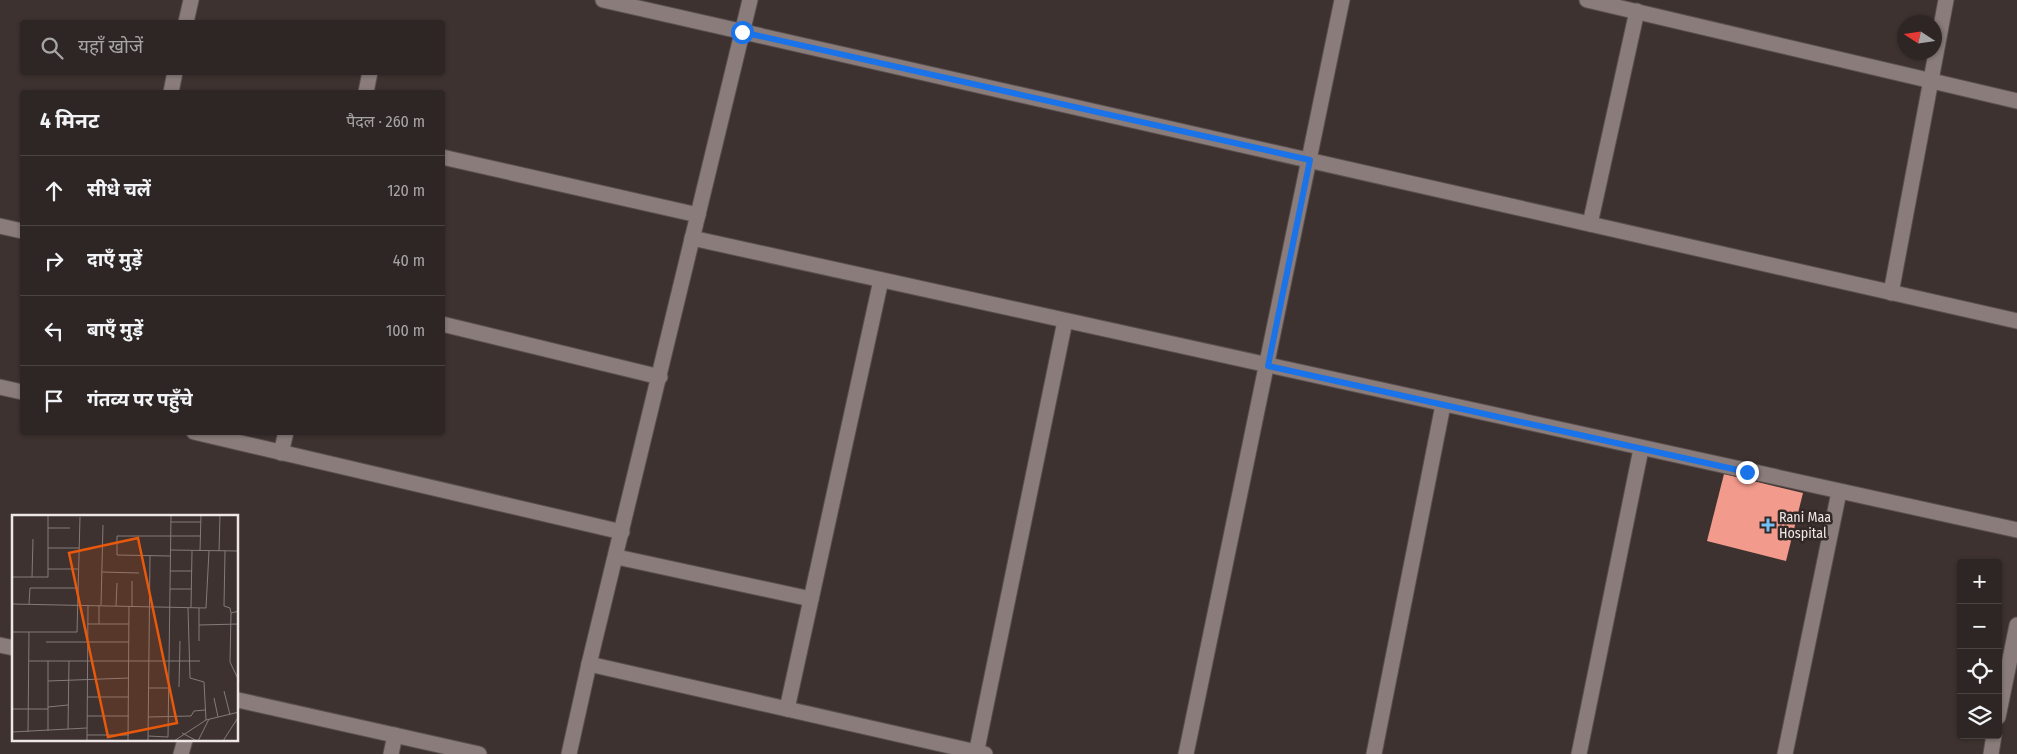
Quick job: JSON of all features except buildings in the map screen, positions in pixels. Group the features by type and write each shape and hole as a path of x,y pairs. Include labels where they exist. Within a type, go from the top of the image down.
{"street":[{"path":"186,20 191,0"},
{"path":"603,0 2017,321"},
{"path":"569,754 589,664 750,0"},
{"path":"1186,754 1268,366 1342,0"},
{"path":"1586,0 2017,100"},
{"path":"1891,293 1946,0"},
{"path":"1590,224 1637,12"},
{"path":"170,90 174,75"},
{"path":"366,90 369,75"},
{"path":"445,158 698,215"},
{"path":"0,226 20,231"},
{"path":"692,238 1641,449 2017,530"},
{"path":"787,709 880,280"},
{"path":"589,664 980,753 1065,321"},
{"path":"445,325 660,377"},
{"path":"0,387 20,392"},
{"path":"1374,754 1443,405"},
{"path":"206,435 622,532"},
{"path":"281,453 285,435"},
{"path":"1579,754 1641,449"},
{"path":"1785,754 1839,492"},
{"path":"616,557 810,599"},
{"path":"2002,697 2017,624"},
{"path":"239,700 479,754"},
{"path":"391,754 395,735"},
{"path":"1991,754 1993,739"}],"place":[{"name":"Rani Maa Hospital","path":"1768,525"}],"route":[{"path":"742,32 1310,160 1268,366 1747,472"}]}
